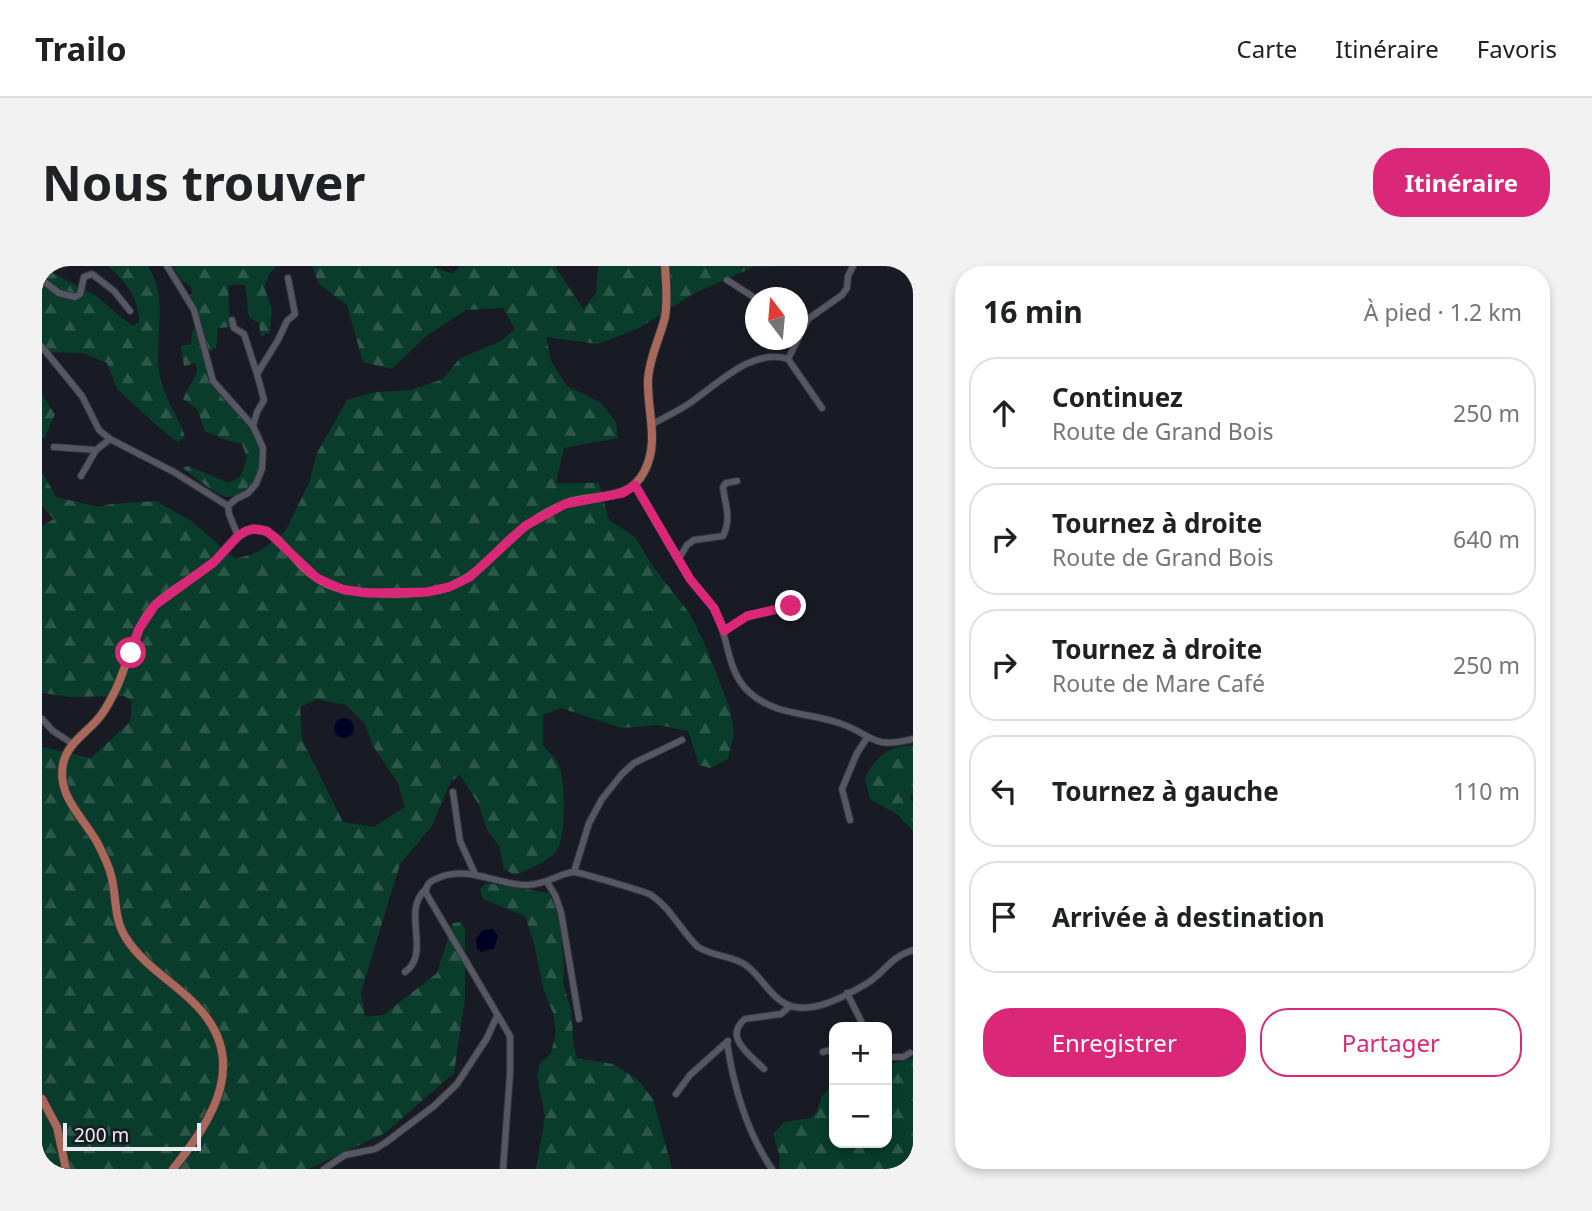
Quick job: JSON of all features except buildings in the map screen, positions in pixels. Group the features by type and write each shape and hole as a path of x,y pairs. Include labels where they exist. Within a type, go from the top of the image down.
{"main road":[{"path":"173,1169 208,1120 219,1099 223,1064 220,1047 202,1012 143,959 121,928 107,864 96,839 76,812 63,787 63,766 73,744 100,718 109,703 121,681 139,629 147,615 169,593 214,562 238,536 253,529 267,531 317,578 344,590 368,593 427,592 449,587 470,577 525,526 565,504 623,493 635,485 649,460 653,444 648,376 665,315 665,266"},
{"path":"42,1099 57,1127 66,1169"}],"street":[{"path":"167,266 194,310 214,381 253,426 263,448 261,475 253,488 228,506"},
{"path":"808,318 842,295 847,288 848,276 853,266"},
{"path":"42,279 59,293 75,297 80,294 84,277 92,274 109,285 130,311"},
{"path":"257,373 278,340 286,321 295,314 288,278"},
{"path":"727,280 745,292"},
{"path":"232,320 234,328 244,334 264,400 253,426"},
{"path":"42,347 82,396 99,430 110,439 174,472 228,506 238,536"},
{"path":"788,359 791,350"},
{"path":"652,424 687,405 722,379 750,363 777,356 788,359 822,408"},
{"path":"81,476 96,450 110,439"},
{"path":"54,447 96,450"},
{"path":"678,560 687,545 694,540 723,536 729,509 723,487 726,483 737,481"},
{"path":"635,485 678,560 714,608 724,631 738,680 750,693 771,707 839,723 867,738 887,743 913,740"},
{"path":"724,631 747,616 789,606 792,607 792,613"},
{"path":"42,719 53,731 73,744"},
{"path":"850,820 842,789 867,738"},
{"path":"574,872 589,823 602,799 622,774 634,763 682,740"},
{"path":"453,792 462,850 475,874"},
{"path":"405,972 411,967 417,954 417,902 430,881 460,872 518,884 547,883 574,872 651,895 703,951 737,960 748,967 775,996 790,1006 800,1008 816,1006 848,993 869,982 899,955 913,950"},
{"path":"547,883 561,912 579,1020"},
{"path":"425,890 510,1036 503,1169"},
{"path":"848,993 862,1022"},
{"path":"764,1069 740,1045 736,1036 739,1024 745,1019 781,1014 790,1006"},
{"path":"324,1169 345,1155 375,1149 434,1106 457,1084 487,1038 496,1016"},
{"path":"676,1094 690,1075 736,1036"},
{"path":"727,1042 733,1078 759,1145 772,1169"},
{"path":"823,1052 829,1050"},
{"path":"892,1058 903,1057 910,1053"}],"green space":[{"path":"108,266 148,266 155,279 160,306 158,363 165,392 185,437 178,442 117,389 107,363 83,353 42,352 42,267 96,296 132,326 139,322 137,305 130,291"},
{"path":"172,266 277,266 270,273 264,287 272,309 270,332 261,337 259,323 249,317 245,285 228,285 230,327 218,328 216,348 208,352 216,389 249,424 260,450 259,469 255,477 242,492 232,496 217,493 183,468 188,466 229,483 240,477 247,458 242,444 205,431 197,409 183,399 197,372 196,363 184,366 181,346 191,344 192,332 200,326 189,295 192,294 191,286 182,281"},
{"path":"312,266 433,266 452,274 460,266 555,266 583,309 596,293 598,266 803,266 753,267 693,294 639,328 598,344 546,337 551,361 567,386 601,403 616,422 618,438 564,448 556,483 599,483 609,520 636,538 651,564 690,614 730,709 734,733 728,759 710,768 699,765 688,731 659,725 622,728 561,708 543,715 543,746 561,770 564,807 562,833 557,850 549,858 515,875 504,869 499,846 488,832 478,803 460,775 451,781 432,826 400,864 361,992 365,1017 383,1015 437,973 453,923 461,922 465,930 465,999 454,1073 385,1133 309,1169 42,1169 42,747 91,758 130,722 132,701 124,696 70,697 42,693 42,526 54,519 42,506 42,472 56,497 98,507 156,501 191,521 236,559 258,552 285,532 309,483 317,453 347,400 375,392 411,390 443,379 459,359 501,341 515,329 503,308 466,310 425,337 392,369 363,362 347,305 319,284","holes":["317,699 346,705 365,724 373,746 398,783 405,807 374,827 343,822 302,740 300,707"]},
{"path":"42,395 55,414 45,437 42,438"},
{"path":"913,745 913,795 909,797 913,803 913,831 897,814 870,799 865,778 883,754"},
{"path":"486,883 549,893 559,917 563,983 571,1010 577,1058 612,1064 636,1078 653,1099 672,1169 536,1169 545,1117 537,1075 540,1064 551,1053 556,1033 553,1013 544,991 525,916 483,899 480,889"},
{"path":"913,1058 913,1169 779,1169 780,1157 773,1134 784,1122 811,1118 829,1088 829,1148 892,1148 892,1064"}],"water":[{"path":"344,718 351,721 354,728 351,735 344,738 337,735 334,728 337,721"},
{"path":"493,929 498,936 494,949 481,952 477,949 476,939 483,930"}],"route":[{"path":"131,653 139,629 155,605 214,562 246,531 267,531 317,578 344,590 368,593 427,592 449,587 470,577 525,526 565,504 623,493 635,485 690,579 714,608 724,631 747,616 791,606"}]}
